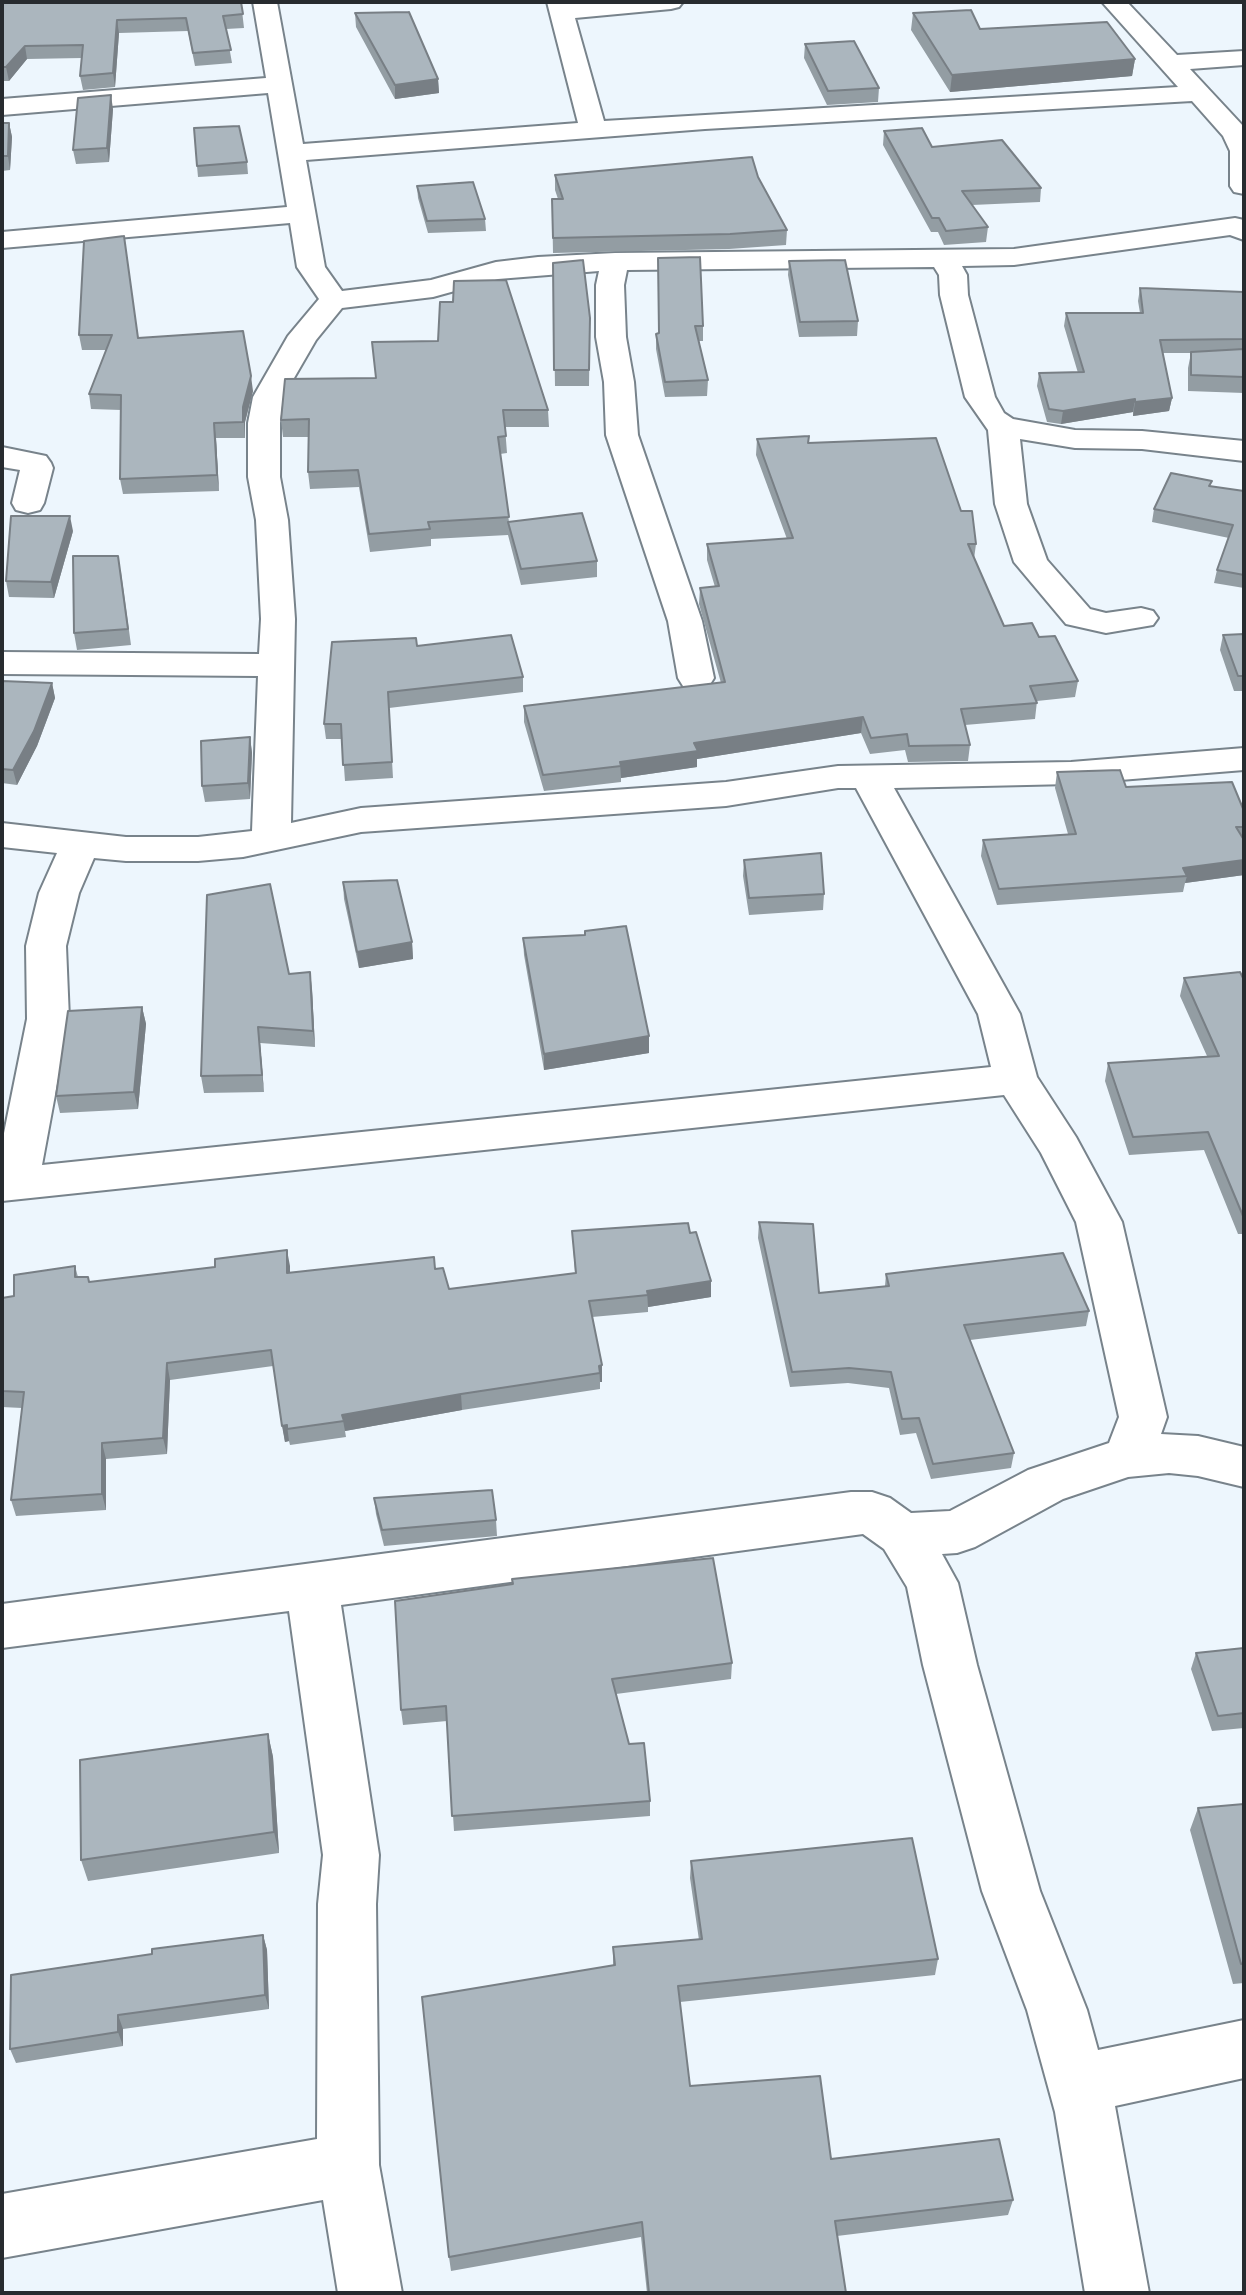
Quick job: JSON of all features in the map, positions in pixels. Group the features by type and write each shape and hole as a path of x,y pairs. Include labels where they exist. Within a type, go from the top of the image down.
{"street":[{"path":"265,2 311,267 334,300"},
{"path":"593,129 561,7 671,2"},
{"path":"1114,2 1235,133 1243,151 1244,186"},
{"path":"1172,63 1244,58"},
{"path":"2,107 279,85"},
{"path":"292,153 593,129 1200,93"},
{"path":"2,240 303,214"},
{"path":"271,838 278,619 272,520 264,477 266,410 268,397 303,336 334,300 433,288 496,271 615,262 944,260 1076,250 1241,219"},
{"path":"944,260 953,275 954,295 980,397 987,412 1003,427 1075,439 1142,440 1244,451"},
{"path":"615,262 610,285 611,337 619,382 622,435 685,621 696,678"},
{"path":"1003,427 1011,504 1031,562 1078,617 1106,623 1141,618"},
{"path":"2,457 35,463 37,468 28,503"},
{"path":"2,663 276,665"},
{"path":"2,835 126,849 198,849 361,820 726,794 838,777 1071,773 1244,759"},
{"path":"869,777 999,1014 1016,1079 1060,1148 1099,1222 1135,1437"},
{"path":"82,842 59,893 46,946 48,1019 9,1184 1016,1079"},
{"path":"1135,1437 1169,1453 1221,1461"},
{"path":"902,1534 957,1532 1135,1437"},
{"path":"2,1626 851,1513 872,1513 902,1534 932,1583 950,1665 1011,1891 1057,2010 1086,2112 1117,2293"},
{"path":"932,1583 942,1555 957,1532"},
{"path":"312,1587 351,1855 347,1904 348,2165 370,2293"},
{"path":"1078,2084 1244,2049"},
{"path":"2,2226 348,2165"}],"building":[{"path":"2,2 241,2 243,14 223,16 231,50 193,53 186,18 117,20 113,73 80,76 83,45 25,46 6,67 2,67"},
{"path":"971,10 980,29 1107,22 1135,59 952,75 913,13"},
{"path":"409,12 438,79 395,85 355,13"},
{"path":"854,41 879,88 828,91 805,44"},
{"path":"111,95 107,148 73,150 78,98"},
{"path":"2,123 9,123 8,156 2,156"},
{"path":"239,126 247,162 197,166 194,128"},
{"path":"922,128 932,147 1002,140 1041,188 962,191 988,227 946,231 939,218 932,218 884,131"},
{"path":"752,157 758,177 787,230 553,238 552,199 563,199 555,175"},
{"path":"473,182 485,219 427,221 417,186"},
{"path":"124,236 138,338 243,331 251,376 243,407 243,422 214,423 217,475 120,479 121,395 89,394 112,335 79,335 84,241"},
{"path":"700,257 703,326 695,326 708,380 665,382 656,334 659,333 658,258"},
{"path":"583,260 590,318 589,370 554,370 553,263"},
{"path":"845,260 858,321 800,322 789,261"},
{"path":"506,280 548,410 503,410 506,436 498,437 509,517 428,522 430,529 369,534 358,470 308,472 309,419 281,420 285,379 376,378 372,342 438,341 440,302 453,302 454,281"},
{"path":"1140,288 1244,292 1244,339 1160,340 1172,398 1135,402 1135,399 1063,411 1049,409 1039,373 1084,372 1066,313 1143,313"},
{"path":"1244,349 1244,377 1191,375 1191,352"},
{"path":"809,436 808,443 936,438 961,511 972,511 976,544 968,544 1004,626 1032,623 1039,637 1055,636 1078,681 1030,686 1037,703 961,709 970,745 909,746 907,734 871,738 863,717 694,743 698,751 620,762 621,766 543,775 524,706 725,682 700,588 719,586 707,544 793,538 757,439"},
{"path":"1171,473 1212,481 1209,486 1244,491 1244,575 1217,570 1233,525 1154,509"},
{"path":"582,513 597,561 521,569 508,522"},
{"path":"11,516 70,516 51,582 6,581"},
{"path":"73,556 118,556 128,629 74,633"},
{"path":"1244,634 1244,676 1238,676 1223,635"},
{"path":"511,635 523,677 388,692 392,762 343,765 341,724 324,724 332,642 416,638 417,646"},
{"path":"2,681 52,683 34,731 13,770 2,769"},
{"path":"250,737 248,783 202,786 201,741"},
{"path":"1120,770 1126,787 1232,782 1244,811 1244,827 1236,827 1244,840 1244,860 1183,868 1187,876 999,889 983,840 1076,834 1057,772"},
{"path":"821,853 824,894 749,898 744,860"},
{"path":"397,880 412,942 357,952 343,882"},
{"path":"270,884 289,974 310,972 313,1031 258,1027 262,1075 201,1076 207,895"},
{"path":"626,926 649,1036 544,1054 523,938 585,935 585,931"},
{"path":"1240,972 1244,980 1244,1216 1208,1132 1133,1137 1108,1063 1219,1056 1184,978"},
{"path":"142,1007 134,1092 56,1096 68,1011"},
{"path":"759,1222 813,1224 819,1293 889,1286 886,1274 1063,1253 1089,1311 964,1325 1014,1453 933,1464 919,1418 902,1419 891,1372 849,1368 792,1372"},
{"path":"688,1223 690,1233 696,1232 711,1281 647,1291 648,1295 589,1301 602,1365 599,1366 600,1373 342,1415 344,1421 287,1429 287,1425 282,1426 271,1350 167,1363 163,1438 102,1443 102,1494 11,1500 24,1392 2,1391 2,1298 14,1296 14,1275 75,1266 75,1277 88,1277 89,1282 215,1267 215,1259 287,1250 287,1273 434,1257 435,1269 443,1268 449,1289 576,1273 572,1231"},
{"path":"492,1490 496,1520 382,1530 374,1498"},
{"path":"713,1558 732,1663 612,1679 629,1744 644,1743 650,1801 452,1816 446,1706 401,1710 395,1601 513,1584 512,1579"},
{"path":"1244,1648 1244,1713 1218,1716 1196,1653"},
{"path":"268,1734 274,1832 81,1860 80,1760"},
{"path":"1244,1804 1244,1963 1241,1964 1198,1808"},
{"path":"912,1838 938,1959 678,1986 690,2086 820,2076 831,2159 999,2139 1013,2200 835,2221 846,2293 649,2293 642,2222 449,2257 422,1997 615,1965 613,1947 702,1939 691,1861"},
{"path":"263,1935 265,1995 118,2015 118,2032 10,2049 11,1975 152,1954 152,1949"}]}
